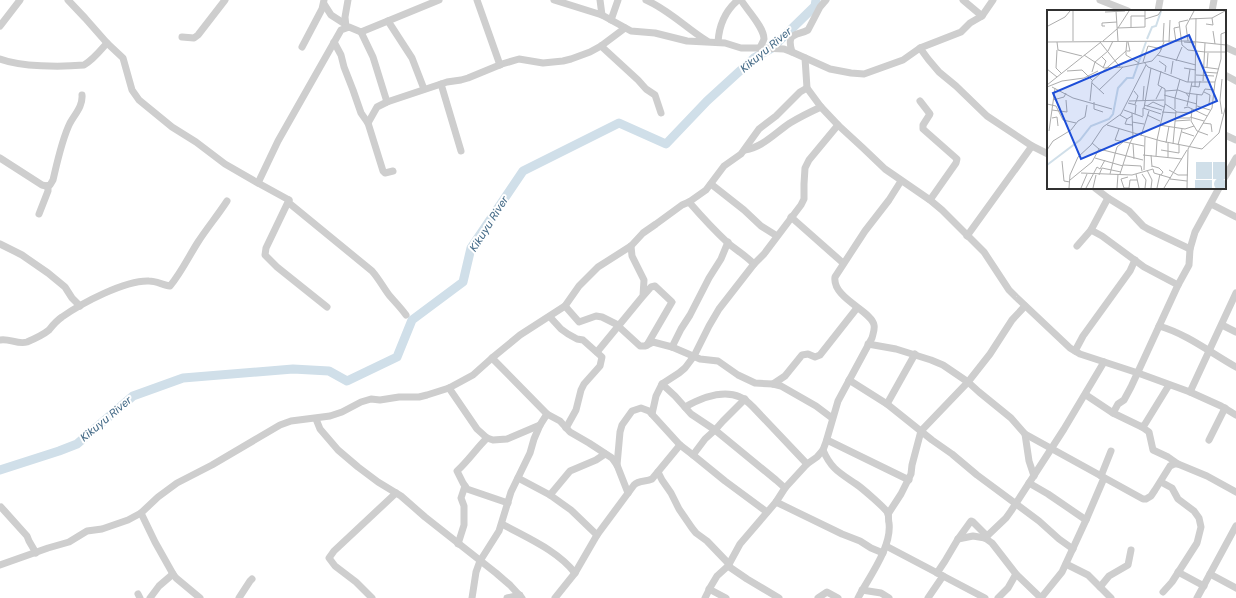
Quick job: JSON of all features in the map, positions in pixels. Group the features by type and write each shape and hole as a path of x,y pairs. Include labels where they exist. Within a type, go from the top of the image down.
{"street":[{"path":"0,26 20,0"},
{"path":"68,0 107,43 124,58 132,90 139,100 172,127 196,142 225,164 289,200 289,203 372,271 389,295 401,307 406,315"},
{"path":"182,37 194,38 198,35 225,0"},
{"path":"258,183 278,141 334,42 345,26 348,0"},
{"path":"361,32 439,0"},
{"path":"477,0 500,65"},
{"path":"554,0 602,15 625,28 636,32 655,33 687,41 725,43 741,48 784,49 830,68 851,73 864,74 903,60 920,48 961,32 970,23 982,16 993,0"},
{"path":"600,0 602,15"},
{"path":"611,20 618,0"},
{"path":"646,0 666,10 694,33 709,42"},
{"path":"718,42 719,30 728,10 740,0 760,27 764,40 760,48"},
{"path":"792,52 790,43 793,37 797,33 808,30 820,6 826,0"},
{"path":"963,0 982,16"},
{"path":"1100,0 1112,2 1126,10"},
{"path":"1158,10 1160,0"},
{"path":"1212,10 1214,0"},
{"path":"324,2 331,15 345,26 361,32 373,57 386,102"},
{"path":"302,47 324,2"},
{"path":"388,21 412,58 424,89"},
{"path":"368,123 377,107 386,102 441,84 468,78 519,59 543,63 563,61 590,52 602,46 625,28"},
{"path":"334,42 341,55 361,113 368,123 383,171 385,173 393,171"},
{"path":"0,59 10,63 34,65 84,65 107,43"},
{"path":"602,46 654,95 661,113"},
{"path":"1226,47 1236,52"},
{"path":"920,48 939,72 956,86 986,116 1032,146 1047,154"},
{"path":"805,58 807,88 821,107 877,162 942,210 984,252 1009,290 1074,351 1190,392 1225,408 1236,415"},
{"path":"1226,76 1236,81"},
{"path":"441,84 461,151"},
{"path":"0,566 69,542 87,531 102,529 128,520 141,513 158,497 177,483 212,465 280,425 291,421 330,416 371,399 380,400 419,396 449,388 473,375 520,335 565,306 580,286 598,267 631,246 656,224 706,190 724,166 745,150 759,130 776,116 800,92 807,88"},
{"path":"38,214 48,191 48,186 53,180 68,128 81,105 82,95"},
{"path":"920,102 930,114 923,125 923,129 957,159 956,163 930,200"},
{"path":"745,150 752,149 760,145 791,123 821,107"},
{"path":"652,414 656,396 662,384 685,368 694,356 709,326 720,309 801,205 804,199 805,168 838,125"},
{"path":"1226,135 1236,140"},
{"path":"967,236 1032,146"},
{"path":"0,158 42,185 48,186"},
{"path":"1226,175 1235,162"},
{"path":"705,598 717,576 728,565 740,544 776,502 785,488 807,464 823,450 839,397 874,333 874,324 871,319 836,288 834,282 835,277 865,231 889,200 901,181"},
{"path":"711,184 744,210 761,226 777,236"},
{"path":"1097,189 1108,198 1129,211 1143,226 1190,249"},
{"path":"1113,413 1117,405 1124,400 1138,373 1178,285 1189,265 1190,249 1195,232 1218,189"},
{"path":"1078,246 1091,230 1108,198"},
{"path":"289,200 266,248 265,255 277,267 327,306"},
{"path":"0,340 21,343 28,341 47,331 55,322 80,306 106,292 137,281 152,281 170,286 183,268 204,233 227,201"},
{"path":"689,202 715,230 754,264"},
{"path":"1211,204 1236,217"},
{"path":"791,217 843,263"},
{"path":"1091,230 1102,236 1144,267 1178,285"},
{"path":"672,347 709,278 721,259 728,242"},
{"path":"0,244 22,255 48,273 65,287 72,298 80,306"},
{"path":"631,246 632,256 644,280 643,296"},
{"path":"1074,351 1083,336 1130,271 1135,260"},
{"path":"597,352 643,296 651,287 655,286 672,302 645,346"},
{"path":"1190,392 1236,293"},
{"path":"565,306 579,322 596,316 602,317 618,326 640,346 645,346 653,342 672,347 706,360 718,361 738,375 755,383 781,386 816,406 832,418"},
{"path":"888,514 909,480 921,431 968,382 990,354 1012,320 1025,306"},
{"path":"773,384 786,376 802,355 808,354 815,357 820,355 857,308"},
{"path":"550,316 568,334 577,339 583,340 602,357 600,366 584,384 576,410 566,428"},
{"path":"1222,324 1236,332"},
{"path":"1159,326 1193,340 1209,352 1236,367"},
{"path":"868,344 915,354 943,365 968,382 978,392 1011,418 1026,434 1125,488 1139,498 1146,499 1150,496 1161,482 1170,466 1178,464"},
{"path":"887,404 915,354"},
{"path":"492,358 547,414 560,421 570,432 612,458 617,464 628,493"},
{"path":"958,539 973,536 986,537 1006,518 1086,395 1104,362"},
{"path":"849,380 887,404 1073,549"},
{"path":"662,384 691,414 715,430 785,488"},
{"path":"1142,427 1169,385"},
{"path":"449,388 477,429 487,438 493,440 507,439 540,425"},
{"path":"685,407 712,395 719,394 738,396 745,399 807,464"},
{"path":"1086,395 1113,413 1149,432 1153,450 1168,457 1178,464 1207,476 1236,492"},
{"path":"693,455 705,439 745,399"},
{"path":"617,464 622,425 632,411 637,408 645,409 652,414 680,444 766,512"},
{"path":"1209,440 1225,408"},
{"path":"472,598 475,574 480,561 499,531 511,492 530,453 540,425 547,414"},
{"path":"316,419 320,429 338,450 363,471 402,496 425,517 510,585 521,597"},
{"path":"1026,434 1029,461 1034,476"},
{"path":"487,438 468,461 457,470 468,489 508,503"},
{"path":"826,440 909,480"},
{"path":"555,598 575,573 597,535 636,483 652,479 680,444"},
{"path":"823,450 832,466 840,474 863,489 888,514 889,533 884,550 858,598"},
{"path":"928,598 945,561 971,521 992,543 1016,574 1041,598 1062,572 1066,564 1086,520 1103,477 1111,451"},
{"path":"550,495 570,471 596,460 604,454"},
{"path":"658,472 679,509 696,533 707,541 728,565 747,579 779,598"},
{"path":"518,478 550,495 571,510 597,535"},
{"path":"1161,482 1172,488 1178,499 1194,511 1199,518 1201,527 1197,543 1172,582 1163,592"},
{"path":"1029,483 1086,520"},
{"path":"458,544 464,525 464,506 461,498 465,486"},
{"path":"372,598 356,582 335,566 328,558 396,493"},
{"path":"776,502 842,534 860,541 871,548 884,550 940,574 985,598"},
{"path":"1,507 27,536 36,553"},
{"path":"141,513 173,574 200,598"},
{"path":"502,524 550,552 570,566 575,573"},
{"path":"1197,598 1236,526"},
{"path":"1100,586 1109,576 1128,565 1131,550"},
{"path":"1066,564 1088,575 1111,598"},
{"path":"1178,572 1204,586"},
{"path":"150,598 159,586 173,574"},
{"path":"998,598 1008,588 1016,574"},
{"path":"1210,574 1236,588"},
{"path":"238,598 252,579"},
{"path":"709,589 726,598"},
{"path":"862,590 881,593 889,598"},
{"path":"818,598 827,592 838,598"},
{"path":"507,598 521,597"}],"waterway":[{"name":"Kikuyu River","path":"0,470 77,444 133,396 183,378 293,369 329,371 347,381 397,357 412,320 463,282 471,248 523,171 619,123 666,144 707,101 754,58 772,48 815,6 816,0"}]}
